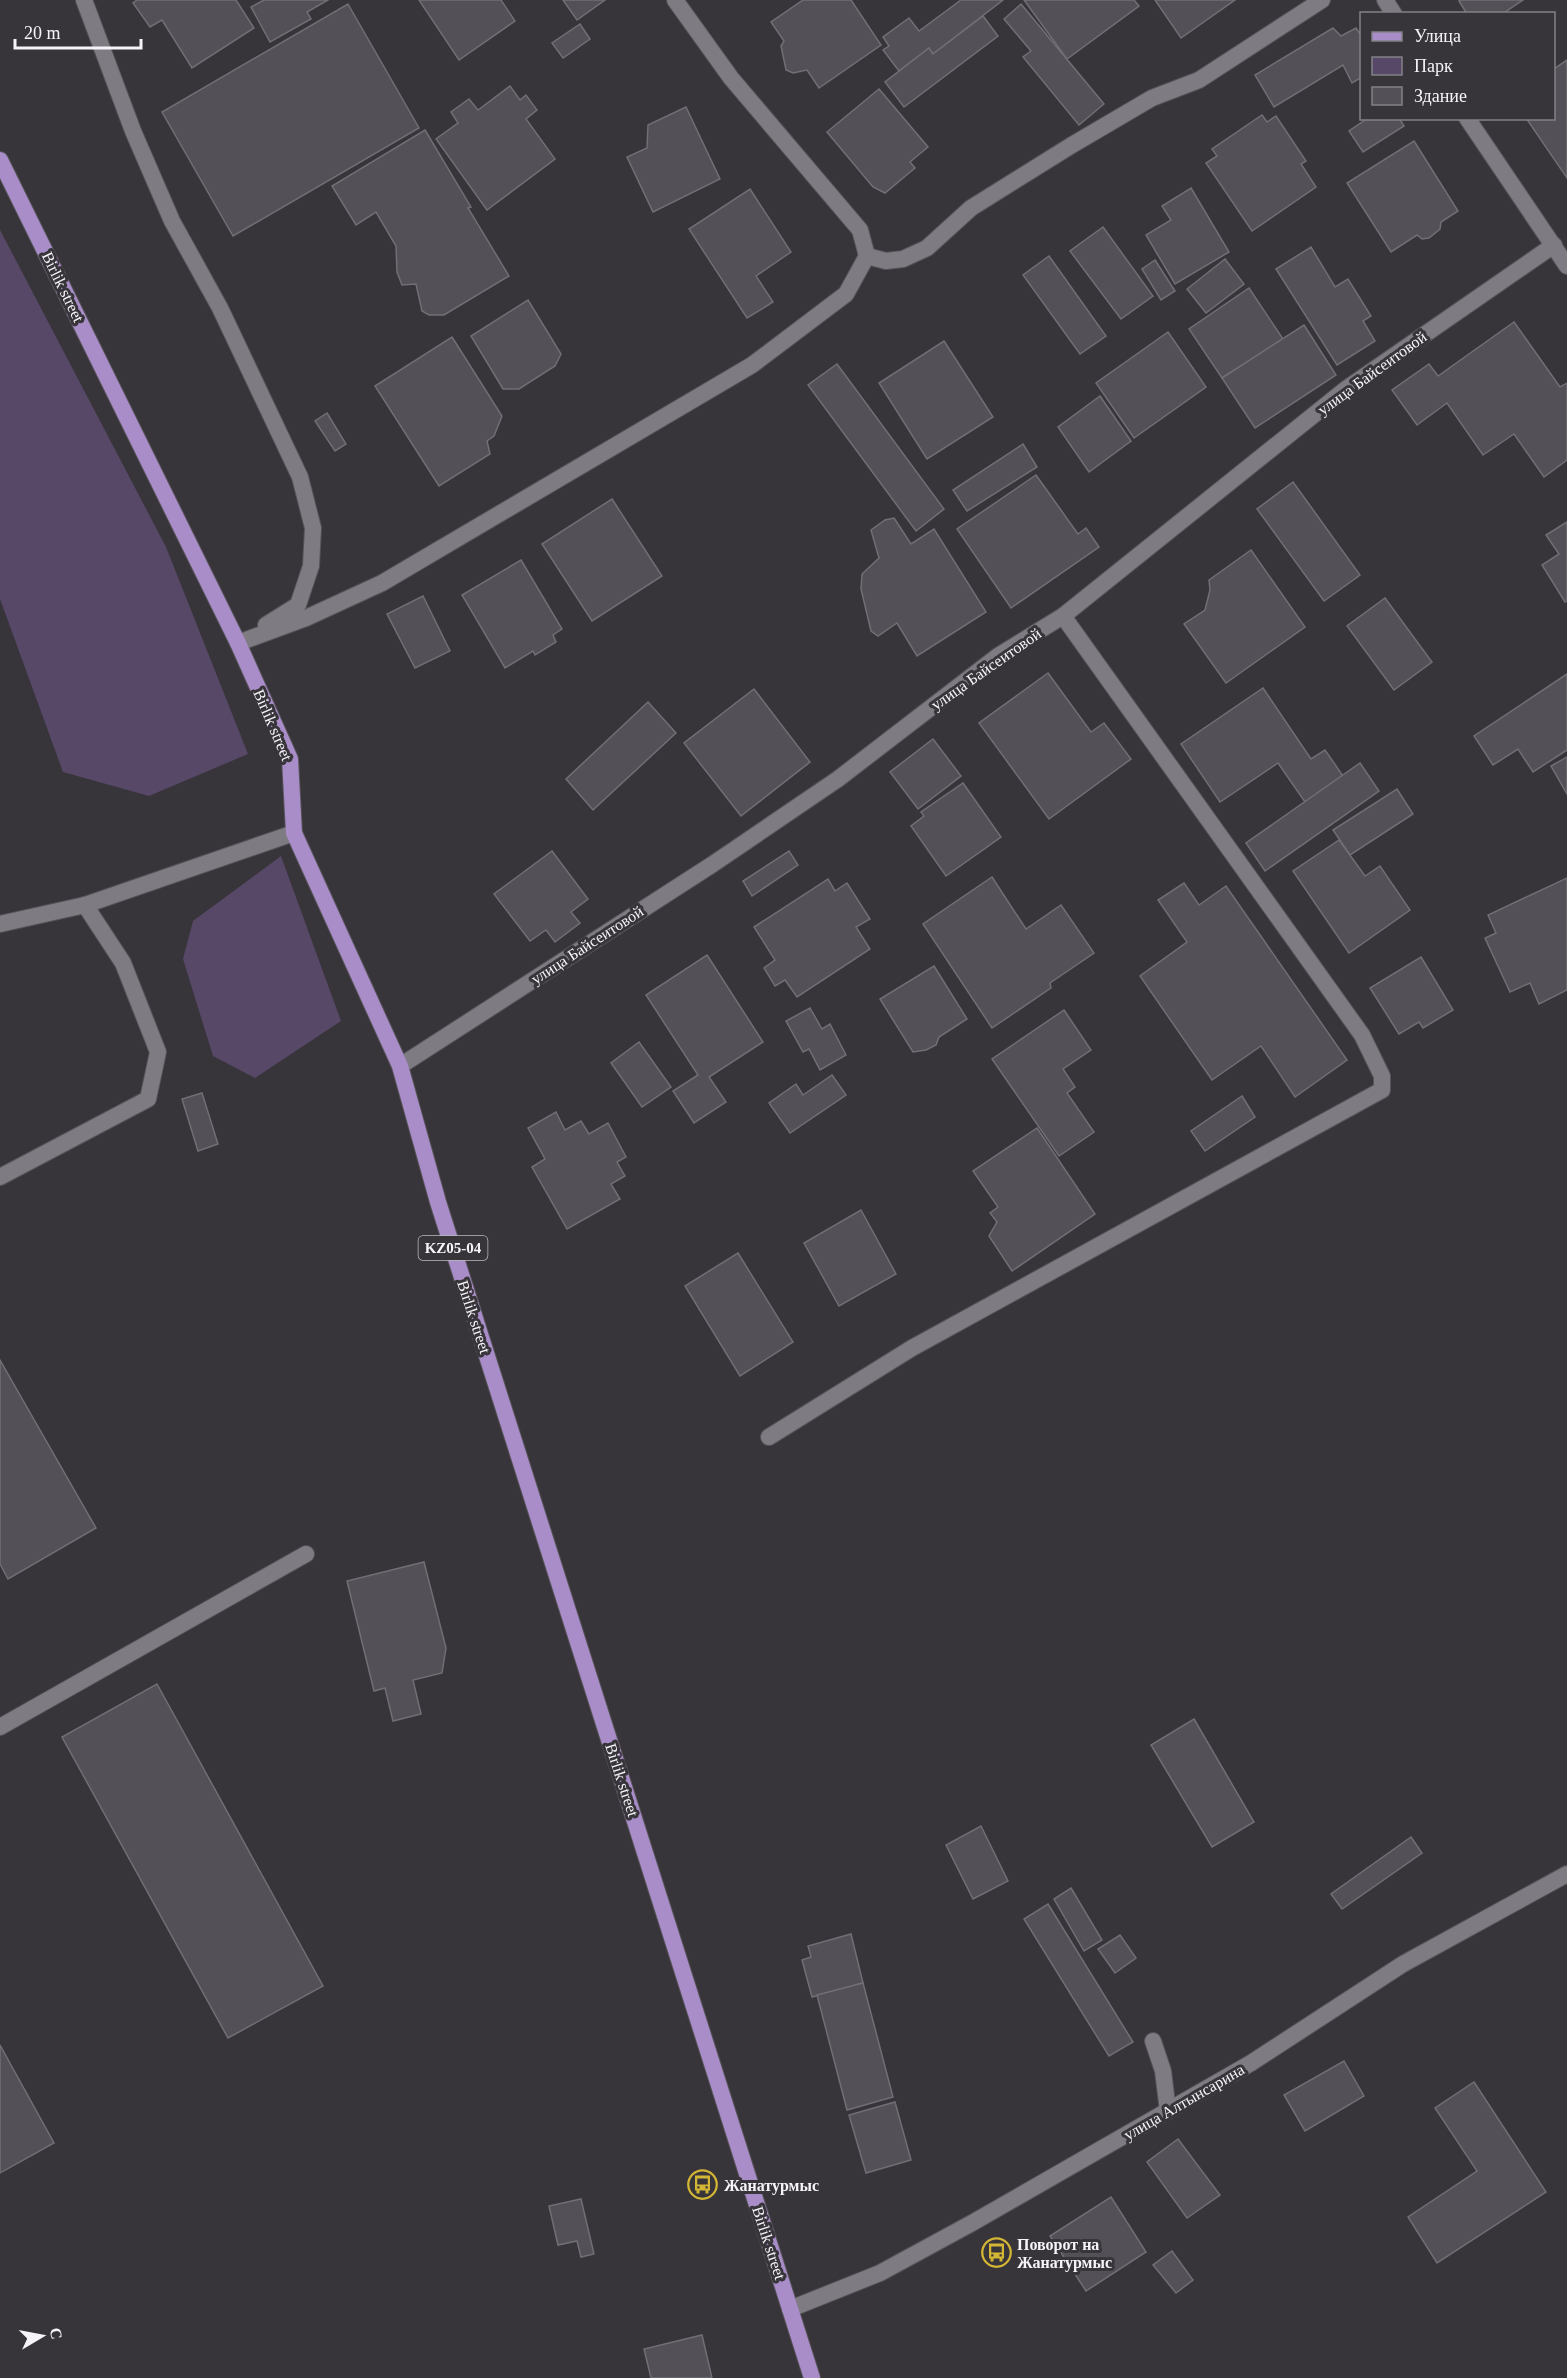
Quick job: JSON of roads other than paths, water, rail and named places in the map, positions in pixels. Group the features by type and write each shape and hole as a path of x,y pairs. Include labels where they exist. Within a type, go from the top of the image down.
{"main road":[{"name":"Birlik street","path":"0,160 238,643 290,759 294,833 400,1066 438,1202 812,2378"}],"street":[{"path":"84,0 133,131 172,221 220,308 300,477 313,528 311,566 298,605 238,643"},
{"path":"238,643 306,618 382,583 752,365 846,294 867,256 860,230 731,78 675,0"},
{"path":"867,256 886,261 903,259 927,248 972,208 1072,144 1152,98 1199,80 1322,0"},
{"path":"1468,120 1567,266"},
{"name":"улица Байсеитовой","path":"400,1066 838,779 998,657 1063,616 1346,389 1554,245"},
{"path":"769,1437 912,1348 1382,1090 1382,1076 1362,1035 1063,616"},
{"path":"0,924 85,905 294,833"},
{"path":"0,1177 148,1099 158,1052 123,963 85,905"},
{"path":"0,1727 306,1554"},
{"name":"улица Алтынсарина","path":"790,2309 880,2273 972,2223 1251,2063 1403,1964 1567,1874"},
{"path":"1153,2041 1163,2071 1168,2111"}],"place":[{"name":"Жанатурмыс","path":"703,2185"},
{"name":"Поворот на Жанатурмыс","path":"996,2253"}]}
